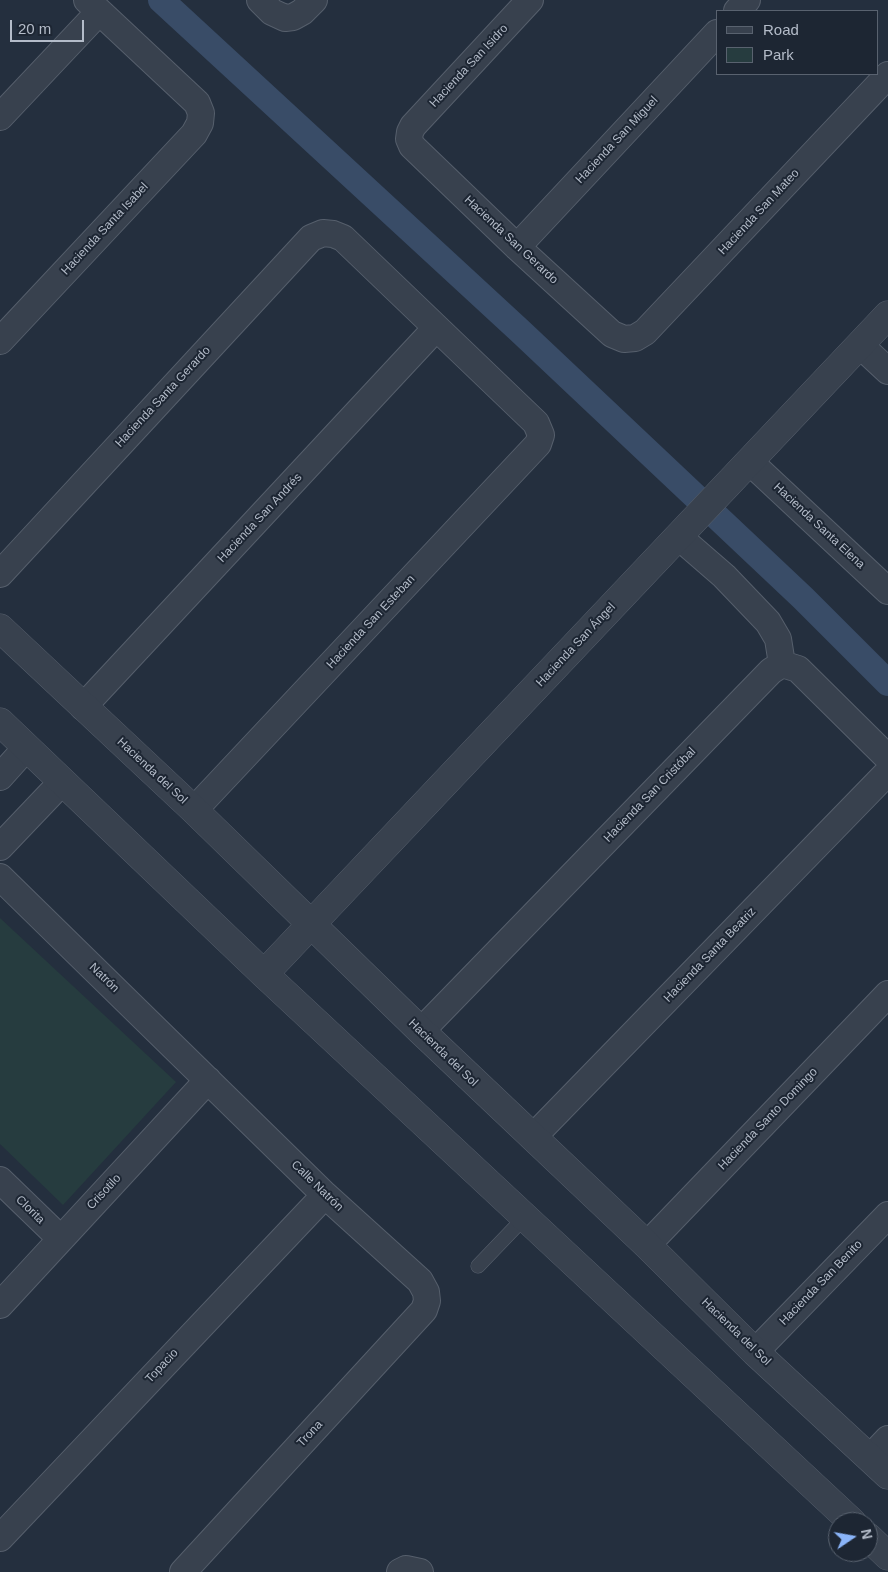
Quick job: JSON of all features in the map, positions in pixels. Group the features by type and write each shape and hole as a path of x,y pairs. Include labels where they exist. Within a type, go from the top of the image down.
{"street":[{"path":"260,0 272,12 285,18 293,17 302,12 314,0"},
{"name":"Hacienda San Isidro","path":"410,132 413,126 530,0"},
{"path":"738,10 747,0"},
{"path":"0,117 93,6"},
{"name":"Hacienda Santa Isabel","path":"0,341 194,134 200,123 201,113 197,103 93,6"},
{"name":"Hacienda San Miguel","path":"517,247 716,34"},
{"name":"Hacienda San Mateo","path":"624,339 635,338 646,332 888,74"},
{"name":"Hacienda San Gerardo","path":"410,132 409,139 412,146 517,247 612,334 624,339"},
{"name":"Hacienda Santa Gerardo","path":"0,574 311,238 323,233 344,238 436,328"},
{"name":"Hacienda San Ángel","path":"264,974 888,315"},
{"name":"Hacienda San Esteban","path":"194,810 538,444 541,431 536,423 436,328"},
{"name":"Hacienda San Andrés","path":"83,708 436,328"},
{"path":"860,345 888,371"},
{"name":"Hacienda Santa Elena","path":"745,467 888,591"},
{"path":"684,530 768,622 778,639 782,664 798,669 888,758"},
{"name":"Hacienda del Sol","path":"0,628 83,708 194,810 421,1031 647,1245 754,1352 882,1457"},
{"name":"Hacienda San Cristóbal","path":"421,1031 771,671 782,664"},
{"path":"0,722 264,974 841,1512"},
{"path":"0,777 26,748"},
{"name":"Hacienda Santa Beatriz","path":"533,1138 888,772"},
{"path":"0,847 62,782"},
{"name":"Natrón","path":"0,877 208,1080"},
{"name":"Hacienda Santo Domingo","path":"647,1245 888,994"},
{"name":"Calle Natrón","path":"208,1080 325,1195 420,1280 426,1292"},
{"name":"Crisotilo","path":"0,1305 208,1080"},
{"name":"Clorita","path":"0,1180 61,1239"},
{"name":"Topacio","path":"0,1538 325,1195"},
{"name":"Hacienda San Benito","path":"754,1352 888,1215"},
{"name":"Trona","path":"183,1572 424,1310 427,1300 426,1292"},
{"path":"878,1546 888,1556"}],"lane":[{"path":"478,1266 525,1217"}],"green space":[{"path":"0,918 176,1082 63,1205 0,1144"}],"waterway":[{"path":"161,0 520,331 803,598 888,683"}]}
